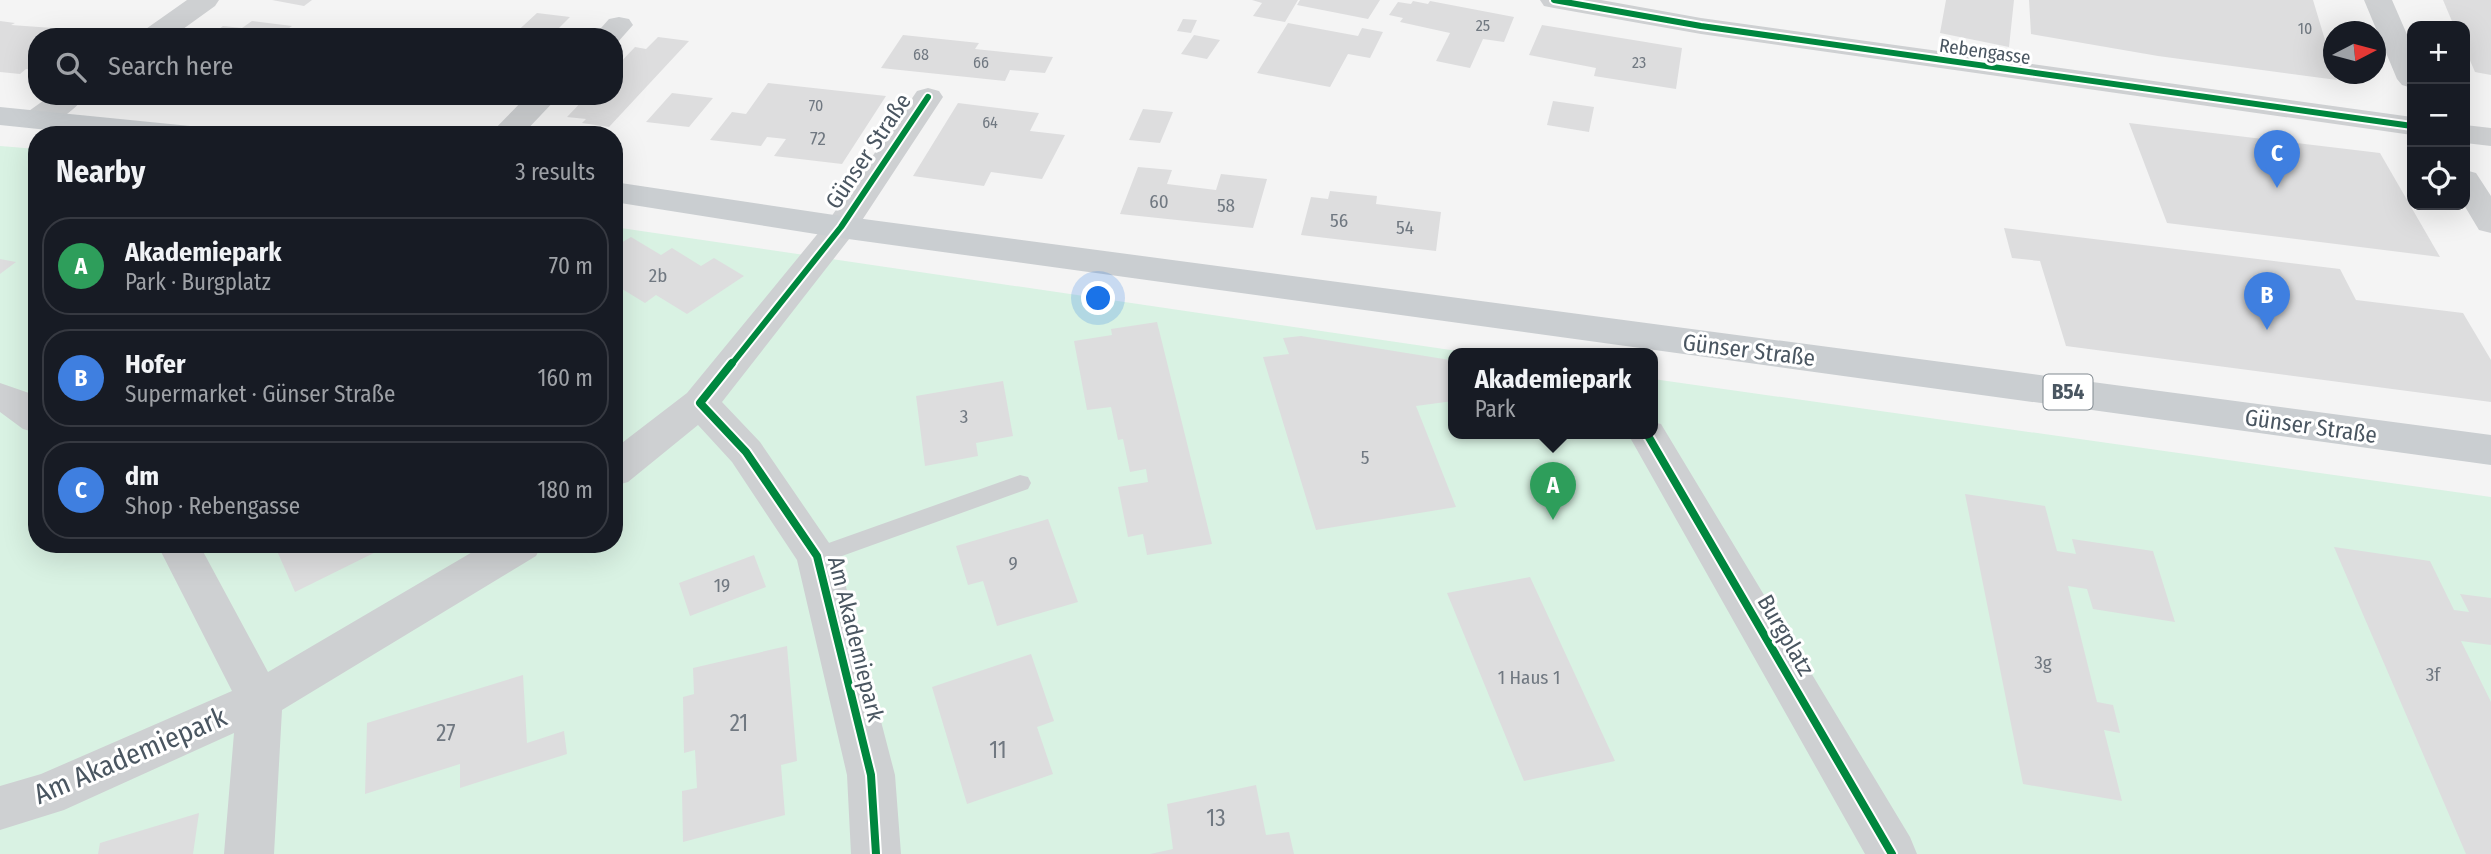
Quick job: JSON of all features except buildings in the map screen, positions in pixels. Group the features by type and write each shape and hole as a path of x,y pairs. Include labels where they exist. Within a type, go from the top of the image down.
{"main road":[{"path":"0,116 104,126"},
{"name":"Günser Straße","path":"623,193 841,226 2491,450"}],"street":[{"path":"166,28 205,0"},
{"name":"Rebengasse","path":"1554,0 1701,26 2407,126"},
{"path":"2378,0 2407,67"},
{"name":"Günser Straße","path":"841,226 928,97"},
{"path":"37,119 57,105"},
{"path":"513,126 535,105"},
{"path":"2470,135 2491,137"},
{"path":"2470,188 2491,223"},
{"path":"623,464 700,402 841,226"},
{"path":"0,397 16,403 28,412"},
{"name":"Am Akademiepark","path":"700,402 746,452 817,556 870,775 876,854"},
{"name":"Burgplatz","path":"1650,439 1892,854"},
{"path":"183,553 260,700"},
{"name":"Am Akademiepark","path":"0,808 47,794 260,700 505,553"},
{"name":"Am Akademiepark","path":"249,854 260,700"}],"lane":[{"path":"817,556 1020,483"}],"green space":[{"path":"0,146 28,148 28,553 623,553 623,228 1448,350 1448,439 1658,439 1658,380 2491,497 2491,854 0,854"}],"cycle path":[{"path":"1554,0 1701,26 2407,125"},
{"path":"876,854 871,775 817,556 746,452 700,403 841,227 928,97"},
{"path":"1650,439 1892,854"}],"place":[{"name":"dm","path":"2277,188"},
{"name":"Hofer","path":"2267,330"},
{"name":"Akademiepark","path":"1553,520"}]}
